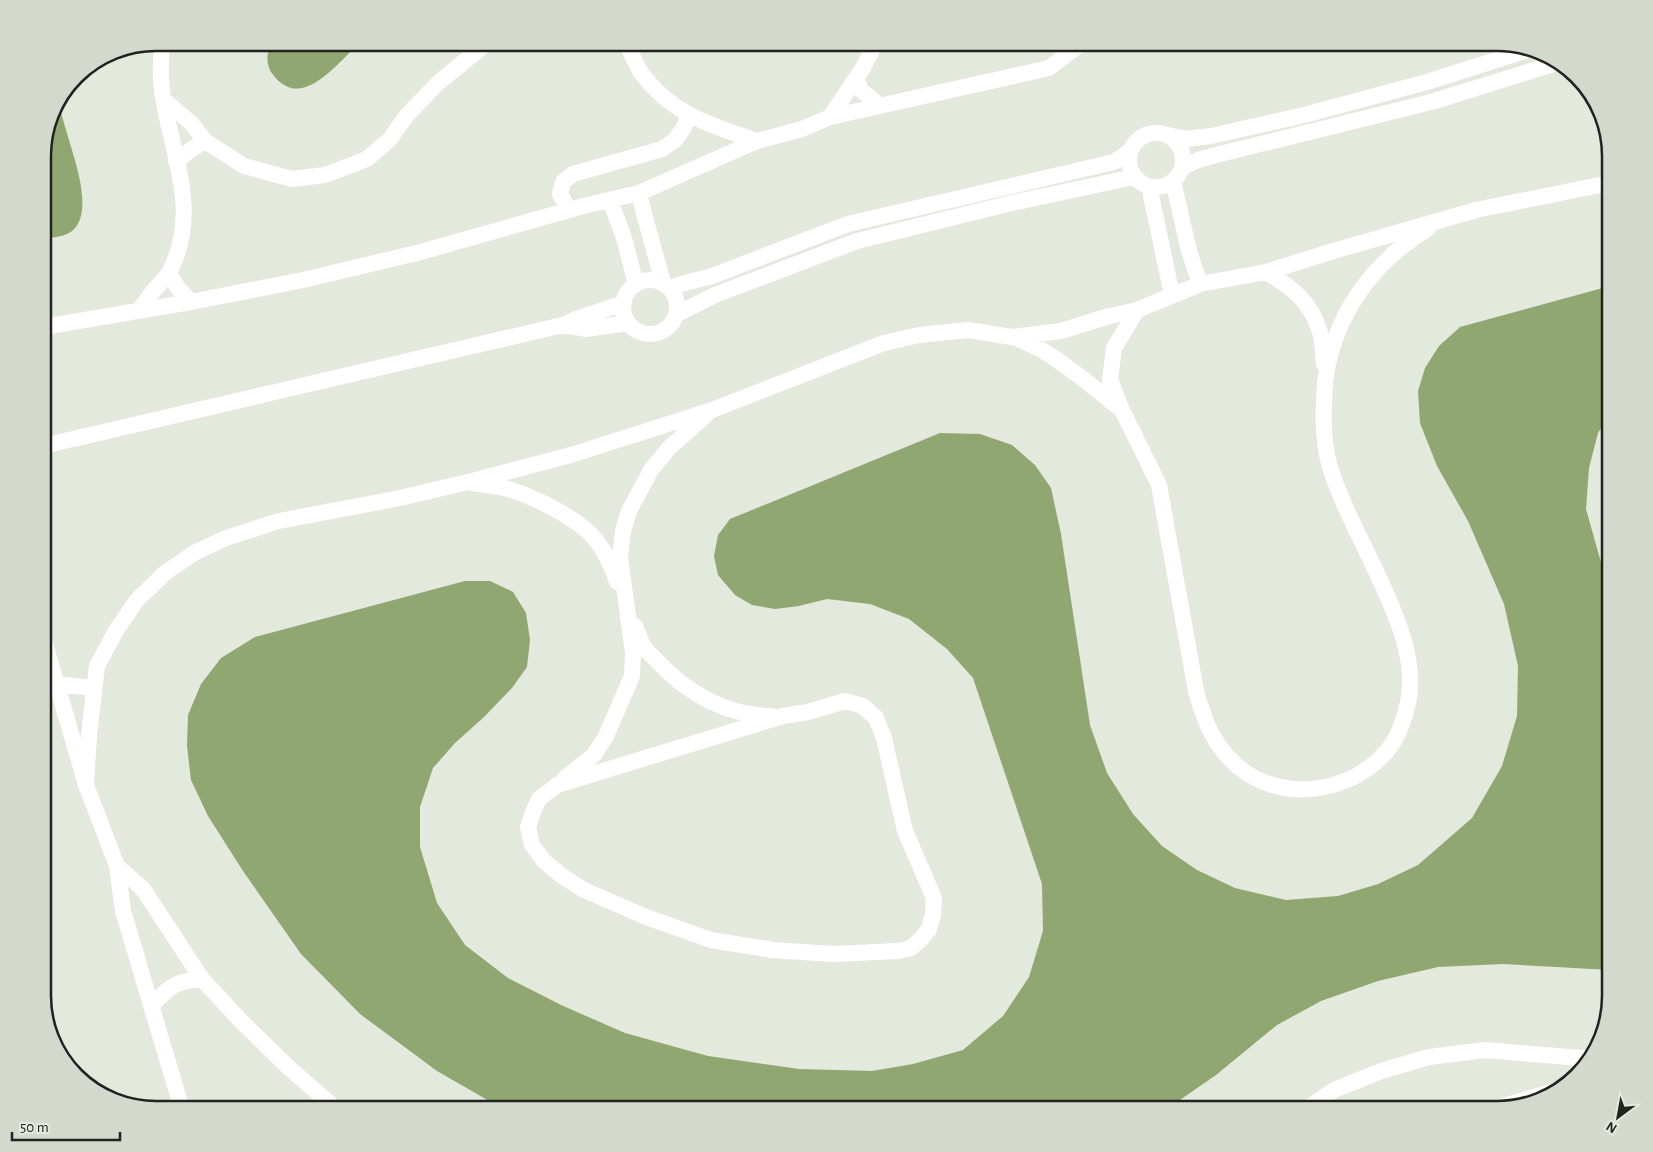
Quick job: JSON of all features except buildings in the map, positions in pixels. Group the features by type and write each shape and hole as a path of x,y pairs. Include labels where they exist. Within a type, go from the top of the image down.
{"street":[{"path":"139,310 169,273 180,248 185,221 183,186 176,161 164,99 160,57 161,51"},
{"path":"164,99 191,123 206,141 244,166 292,179 325,175 367,160 390,139 407,115 438,83 477,51"},
{"path":"630,51 641,73 662,96 689,116 757,141"},
{"path":"830,117 856,79 871,51"},
{"path":"51,325 191,302 332,273 417,253 569,210 639,193 757,141 802,129 830,117 1049,68 1071,51"},
{"path":"1159,133 1176,141 1181,149 1183,167 1174,181 1166,186 1157,188 1141,183 1130,169 1128,160 1130,151 1135,143 1150,133 1159,133 1186,139 1211,136 1304,115 1427,82 1517,54"},
{"path":"1183,167 1198,160 1220,154 1431,102 1549,65"},
{"path":"856,79 861,90 880,106"},
{"path":"569,210 560,194 563,182 572,174 662,149 675,140 684,129 689,116"},
{"path":"176,161 206,141"},
{"path":"639,193 646,226 666,285 675,296 678,305 674,322 660,333 652,334 635,330 624,316 624,298 629,290 644,280 654,280 666,285 685,283 712,276 848,224 1114,162 1130,151"},
{"path":"677,314 715,295 857,241 1012,203 1134,176"},
{"path":"1174,181 1189,251 1200,284"},
{"path":"1012,337 1061,331 1106,317 1137,310 1200,284 1266,272 1476,210 1602,185"},
{"path":"1148,186 1172,295"},
{"path":"610,200 624,238 636,284"},
{"path":"1137,310 1114,348 1110,380 1122,410 1159,485 1196,691 1204,718 1217,744 1230,760 1250,775 1275,786 1298,790 1322,788 1346,781 1370,768 1387,751 1399,732 1408,705 1410,678 1404,642 1390,602 1345,505 1330,466 1323,428 1326,378 1330,352 1343,319 1364,286 1392,255 1436,222"},
{"path":"1266,272 1288,285 1306,303 1320,333 1326,378"},
{"path":"169,273 178,288 191,302"},
{"path":"51,444 563,325 624,303"},
{"path":"563,325 585,329 628,323"},
{"path":"86,785 93,688 97,666 117,629 137,600 165,573 194,553 226,538 279,521 400,498 571,455 712,410 884,342 918,335 968,330 1012,337 1042,350 1082,378 1122,410"},
{"path":"557,785 784,716 808,712 846,701 863,706 876,718 884,738 905,831 934,898 933,915 929,929 911,948 898,952 833,954 773,950 711,940 646,917 584,890 544,862 532,845 528,827 539,799 594,754 606,736 632,676 633,653 620,557 623,531 629,511 651,470 663,455 680,437 712,410"},
{"path":"468,482 508,489 549,505 578,522 594,537 611,565 644,647 665,669 693,692 722,706 754,716 784,716"},
{"path":"51,664 86,785 117,866 123,911 179,1101"},
{"path":"57,684 93,688"},
{"path":"117,866 143,889 202,979 240,1020 326,1101"},
{"path":"151,1006 170,988 184,980 202,979"},
{"path":"1319,1101 1334,1090 1381,1071 1429,1057 1485,1050 1581,1058"}],"shaded area":[{"path":"269,51 351,51 316,82 296,89 286,86 276,78 271,72 267,58"},
{"path":"61,112 76,163 82,193 82,207 80,220 73,230 61,236 51,237 51,149"},
{"path":"1602,288 1602,427 1598,433 1589,468 1586,509 1602,566 1602,970 1503,964 1438,967 1378,981 1321,1001 1277,1025 1216,1075 1178,1101 489,1101 437,1071 360,1014 301,954 243,871 208,816 191,780 187,746 188,715 201,684 221,658 255,637 465,581 490,581 513,592 526,613 530,640 527,667 512,688 455,743 433,768 420,807 420,847 437,903 465,945 508,978 561,1005 625,1033 708,1056 799,1069 872,1071 913,1064 963,1050 1003,1016 1029,977 1043,931 1042,884 973,678 947,649 909,619 870,604 827,599 799,606 775,609 752,605 735,595 718,575 714,556 718,535 730,519 940,433 980,434 1012,445 1035,465 1051,488 1061,534 1090,725 1107,773 1133,814 1162,846 1197,870 1235,888 1286,900 1338,896 1378,884 1418,865 1472,818 1502,766 1517,716 1518,666 1504,604 1468,521 1437,466 1420,423 1418,391 1425,368 1439,346 1460,327"}]}
